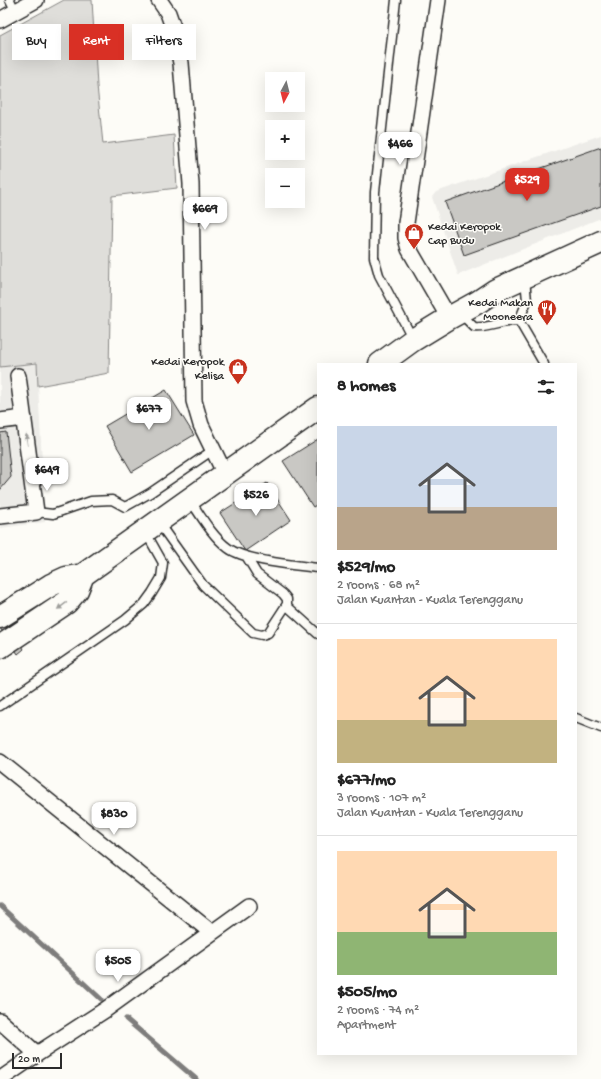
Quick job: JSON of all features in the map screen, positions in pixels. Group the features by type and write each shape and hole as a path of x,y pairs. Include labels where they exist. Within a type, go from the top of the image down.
{"highway":[{"path":"381,363 413,340 496,290 601,242"},
{"path":"0,616 51,585 66,578 83,574 317,409"},
{"path":"0,647 68,602 77,590 83,574"}],"street":[{"path":"0,20 13,6 36,0"},
{"path":"159,0 168,13 174,30 181,63 191,184 194,401 201,425 225,474"},
{"path":"438,0 406,223 406,238 409,249 416,262 454,315"},
{"path":"0,516 36,512 18,376"},
{"path":"0,421 24,418"},
{"path":"0,762 211,932"},
{"path":"1,1079 105,1010 249,906"},
{"path":"0,1021 37,1054"}],"lane":[{"path":"396,0 375,192 374,257 379,275 413,340"},
{"path":"519,321 527,301 525,276"},
{"path":"454,315 474,327 483,328 508,321 519,321"},
{"path":"519,321 543,363"},
{"path":"36,512 52,514 91,501 112,500 125,507 150,493 213,450"},
{"path":"189,499 218,539 233,552 282,563 317,568"},
{"path":"151,526 204,585 253,633 262,635 268,633 287,606 287,599 283,594 257,574 246,556"},
{"path":"0,706 125,620 144,604 161,578 163,563 151,526"},
{"path":"287,606 317,633"},
{"path":"577,718 601,728"}],"shaded area":[{"path":"64,0 92,0 93,24 69,24 69,60 95,60 103,144 174,135 177,188 112,196 109,373 38,386 37,363 0,367 0,35 12,28 12,60 61,60 61,24 20,24"},
{"path":"601,135 601,218 458,275 432,197 436,192"},
{"path":"37,363 45,522 0,528 0,367"}],"building":[{"path":"601,147 601,206 464,255 445,202"},
{"path":"166,390 194,435 132,472 105,426"},
{"path":"6,432 11,477 0,490 0,433"},
{"path":"317,440 317,505 313,507 283,461"},
{"path":"267,483 291,520 245,551 220,513"},
{"path":"0,614 24,649 18,654 0,628"}],"waterway":[{"path":"0,906 101,999"},
{"path":"126,1019 196,1079"}],"place":[{"name":"Kedai Keropok Cap Budu","path":"414,250"},
{"name":"Kedai Makan Mooneera","path":"547,326"},
{"name":"Kedai Keropok Kelisa","path":"238,385"}]}
